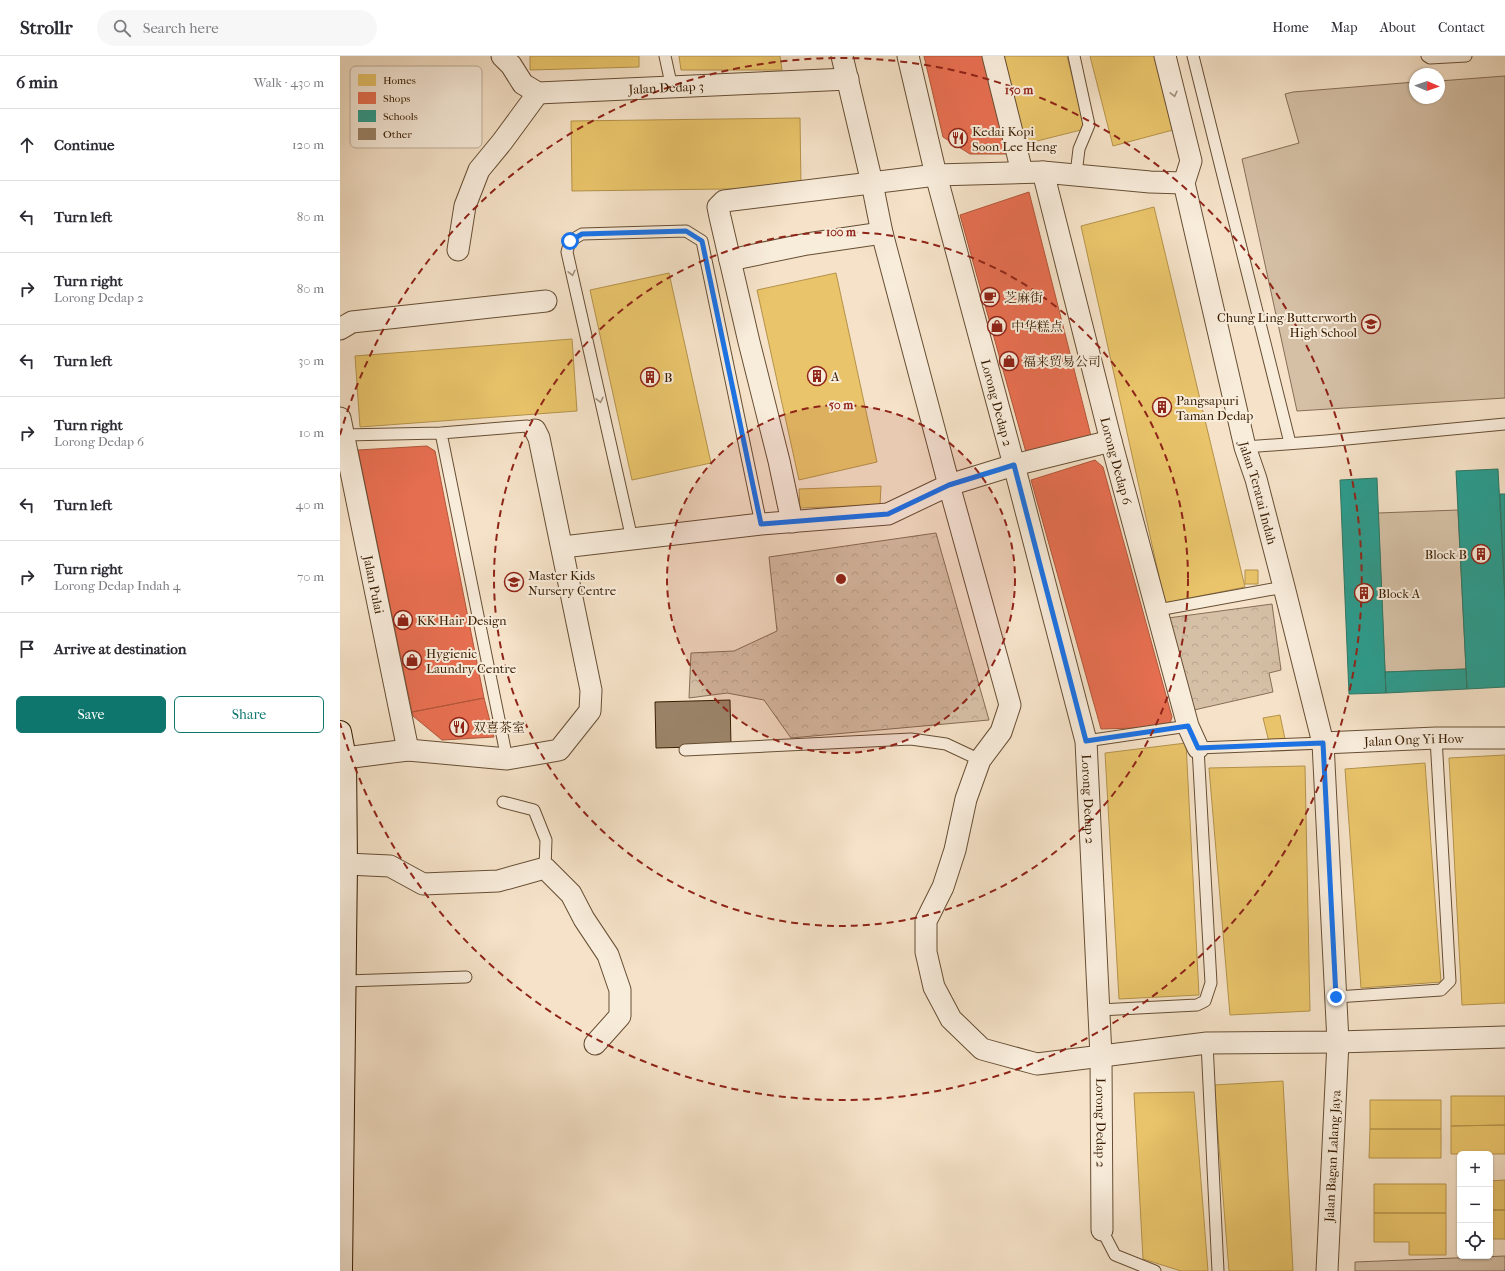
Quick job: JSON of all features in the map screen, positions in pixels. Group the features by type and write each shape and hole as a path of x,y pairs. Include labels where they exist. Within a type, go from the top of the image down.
{"main road":[{"path":"340,732 345,758 346,864 346,981 341,1271"}],"street":[{"path":"458,250 465,206 479,170 502,142 538,93 524,84 511,65 502,56"},
{"path":"842,56 872,183 882,233 949,485 1010,705 1001,732 980,760 966,799 955,850 943,887 926,921 926,952 934,987 951,1019 982,1049 1037,1064 1207,1043 1338,1042 1505,1037"},
{"name":"Lorong Dedap 2","path":"908,56 936,175 1086,741 1101,1056 1102,1230"},
{"path":"993,56 1022,172"},
{"name":"Jalan Teratai Indah","path":"1165,56 1190,161 1184,184 1246,447 1256,479 1323,743 1336,997"},
{"name":"Jalan Dedap 3","path":"538,93 672,88 848,78"},
{"path":"792,522 779,461 749,342 718,207 724,201 936,175 1043,172 1184,184"},
{"name":"Lorong Dedap 6","path":"1043,172 1111,441 1158,610 1188,726 1198,748"},
{"path":"730,260 807,244 882,233"},
{"path":"340,329 352,322 546,301"},
{"name":"Jalan Pulai","path":"342,426 408,750"},
{"path":"345,758 408,750 507,758 559,750 590,711 591,690 563,547 539,438 535,430"},
{"path":"563,547 761,524 888,514 949,485 1014,465 1111,441"},
{"name":"Jalan Ong Yi How","path":"1323,743 1436,738 1505,738"},
{"path":"346,864 390,866 423,884 498,881 545,868 571,894 584,919 608,956 620,990 620,1016 595,1044"},
{"name":"Jalan Bagan Lalang Jaya","path":"1327,1271 1338,1042 1336,997"}],"lane":[{"path":"666,56 672,88"},
{"path":"1074,56 1090,125 1079,149 1076,174"},
{"path":"1193,56 1290,443"},
{"path":"1427,56 1430,58 1466,56"},
{"path":"632,539 567,252 570,241 582,234 686,231 702,241 761,524"},
{"path":"1246,447 1505,424"},
{"path":"342,426 441,433 527,426 535,430"},
{"path":"441,433 507,758"},
{"path":"1158,610 1284,587"},
{"path":"1086,741 1188,726"},
{"path":"1336,997 1441,990 1450,981 1436,738"},
{"path":"685,750 911,739 946,744 980,760"},
{"path":"1099,1010 1197,1005 1205,1001 1211,983 1198,748 1323,743"},
{"path":"503,802 534,810 546,840 545,868"},
{"path":"346,981 466,977"},
{"path":"1207,1043 1218,1271"},
{"path":"1102,1230 1115,1255 1155,1271"}],"green space":[{"path":"1505,76 1505,398 1297,411 1242,159 1299,143 1285,94 1293,92 1409,82 1409,104 1445,104 1445,81"},
{"path":"1458,510 1466,669 1385,672 1378,513"},
{"path":"936,533 989,720 791,738 764,700 727,693 689,698 691,653 734,651 777,631 769,557"},
{"path":"1272,604 1281,670 1269,673 1273,692 1194,710 1168,618"},
{"path":"1493,1256 1505,1256 1505,1271 1355,1271 1355,1262 1457,1258 1493,1259"}],"building: Homes":[{"path":"530,56 639,56 639,67 530,70"},
{"path":"679,56 780,56 782,70 681,70"},
{"path":"1003,56 1067,56 1085,129 1025,144"},
{"path":"1090,56 1154,56 1173,130 1113,146"},
{"path":"800,118 801,188 572,191 571,121"},
{"name":"Pangsapuri Taman Dedap","path":"1154,207 1245,587 1165,603 1081,226"},
{"name":"B","path":"669,273 711,463 632,480 590,290"},
{"name":"A","path":"836,273 877,462 799,480 757,290"},
{"path":"572,339 577,411 360,427 355,356"},
{"path":"881,486 880,505 800,508 799,489"},
{"path":"1245,570 1258,570 1258,584 1245,584"},
{"path":"1280,715 1285,739 1269,742 1263,718"},
{"path":"1186,743 1199,995 1119,999 1105,753"},
{"path":"1505,755 1505,1003 1462,1005 1449,758"},
{"path":"1425,763 1441,982 1361,988 1345,769"},
{"path":"1305,766 1310,1011 1230,1015 1209,768"},
{"path":"1283,1081 1293,1271 1229,1271 1214,1085"},
{"path":"1194,1092 1208,1271 1181,1271 1143,1259 1134,1093"},
{"path":"1451,1096 1505,1096 1505,1125 1451,1126"},
{"path":"1370,1100 1441,1100 1441,1129 1370,1129"},
{"path":"1505,1125 1505,1154 1493,1154 1493,1151 1457,1151 1457,1154 1451,1154 1451,1126"},
{"path":"1370,1129 1441,1129 1441,1158 1369,1158"},
{"path":"1505,1180 1505,1210 1493,1210 1493,1181"},
{"path":"1374,1184 1446,1184 1446,1213 1374,1213"},
{"path":"1493,1210 1505,1210 1505,1239 1493,1239"},
{"path":"1374,1213 1446,1213 1446,1255 1409,1255 1409,1242 1374,1242"}],"building: Shops":[{"path":"924,56 985,56 1009,154 970,154 943,137"},
{"path":"1029,192 1091,436 1027,456 960,215"},
{"path":"427,446 435,451 484,698 412,712 358,450"},
{"path":"1095,460 1103,467 1172,717 1169,727 1101,729 1031,480"},
{"name":"双喜茶室","path":"484,698 494,737 442,740 413,716 412,712"}],"building: Schools":[{"name":"Block B","path":"1498,469 1505,599 1505,687 1467,689 1456,471"},
{"name":"Block A","path":"1377,478 1386,693 1349,694 1340,480"},
{"path":"1500,494 1505,494 1505,599"},
{"path":"1466,669 1467,689 1386,693 1385,672"}],"building: Other":[{"path":"730,700 731,746 656,748 655,702"}],"place":[{"name":"Kedai Kopi Soon Lee Heng","path":"958,138"},
{"name":"芝麻街","path":"990,297"},
{"name":"Chung Ling Butterworth High School","path":"1371,324"},
{"name":"中华糕点","path":"997,326"},
{"name":"福来贸易公司","path":"1009,361"},
{"name":"A","path":"817,376"},
{"name":"B","path":"650,377"},
{"name":"Pangsapuri Taman Dedap","path":"1162,407"},
{"name":"Block B","path":"1481,554"},
{"name":"Master Kids Nursery Centre","path":"514,582"},
{"name":"Block A","path":"1364,593"},
{"name":"KK Hair Design","path":"403,620"},
{"name":"Hygienic Laundry Centre","path":"412,660"},
{"name":"双喜茶室","path":"459,727"}],"route":[{"path":"570,241 582,234 686,231 702,241 761,524 888,514 949,485 1014,465 1086,741 1188,726 1198,748 1323,743 1336,997"}]}
